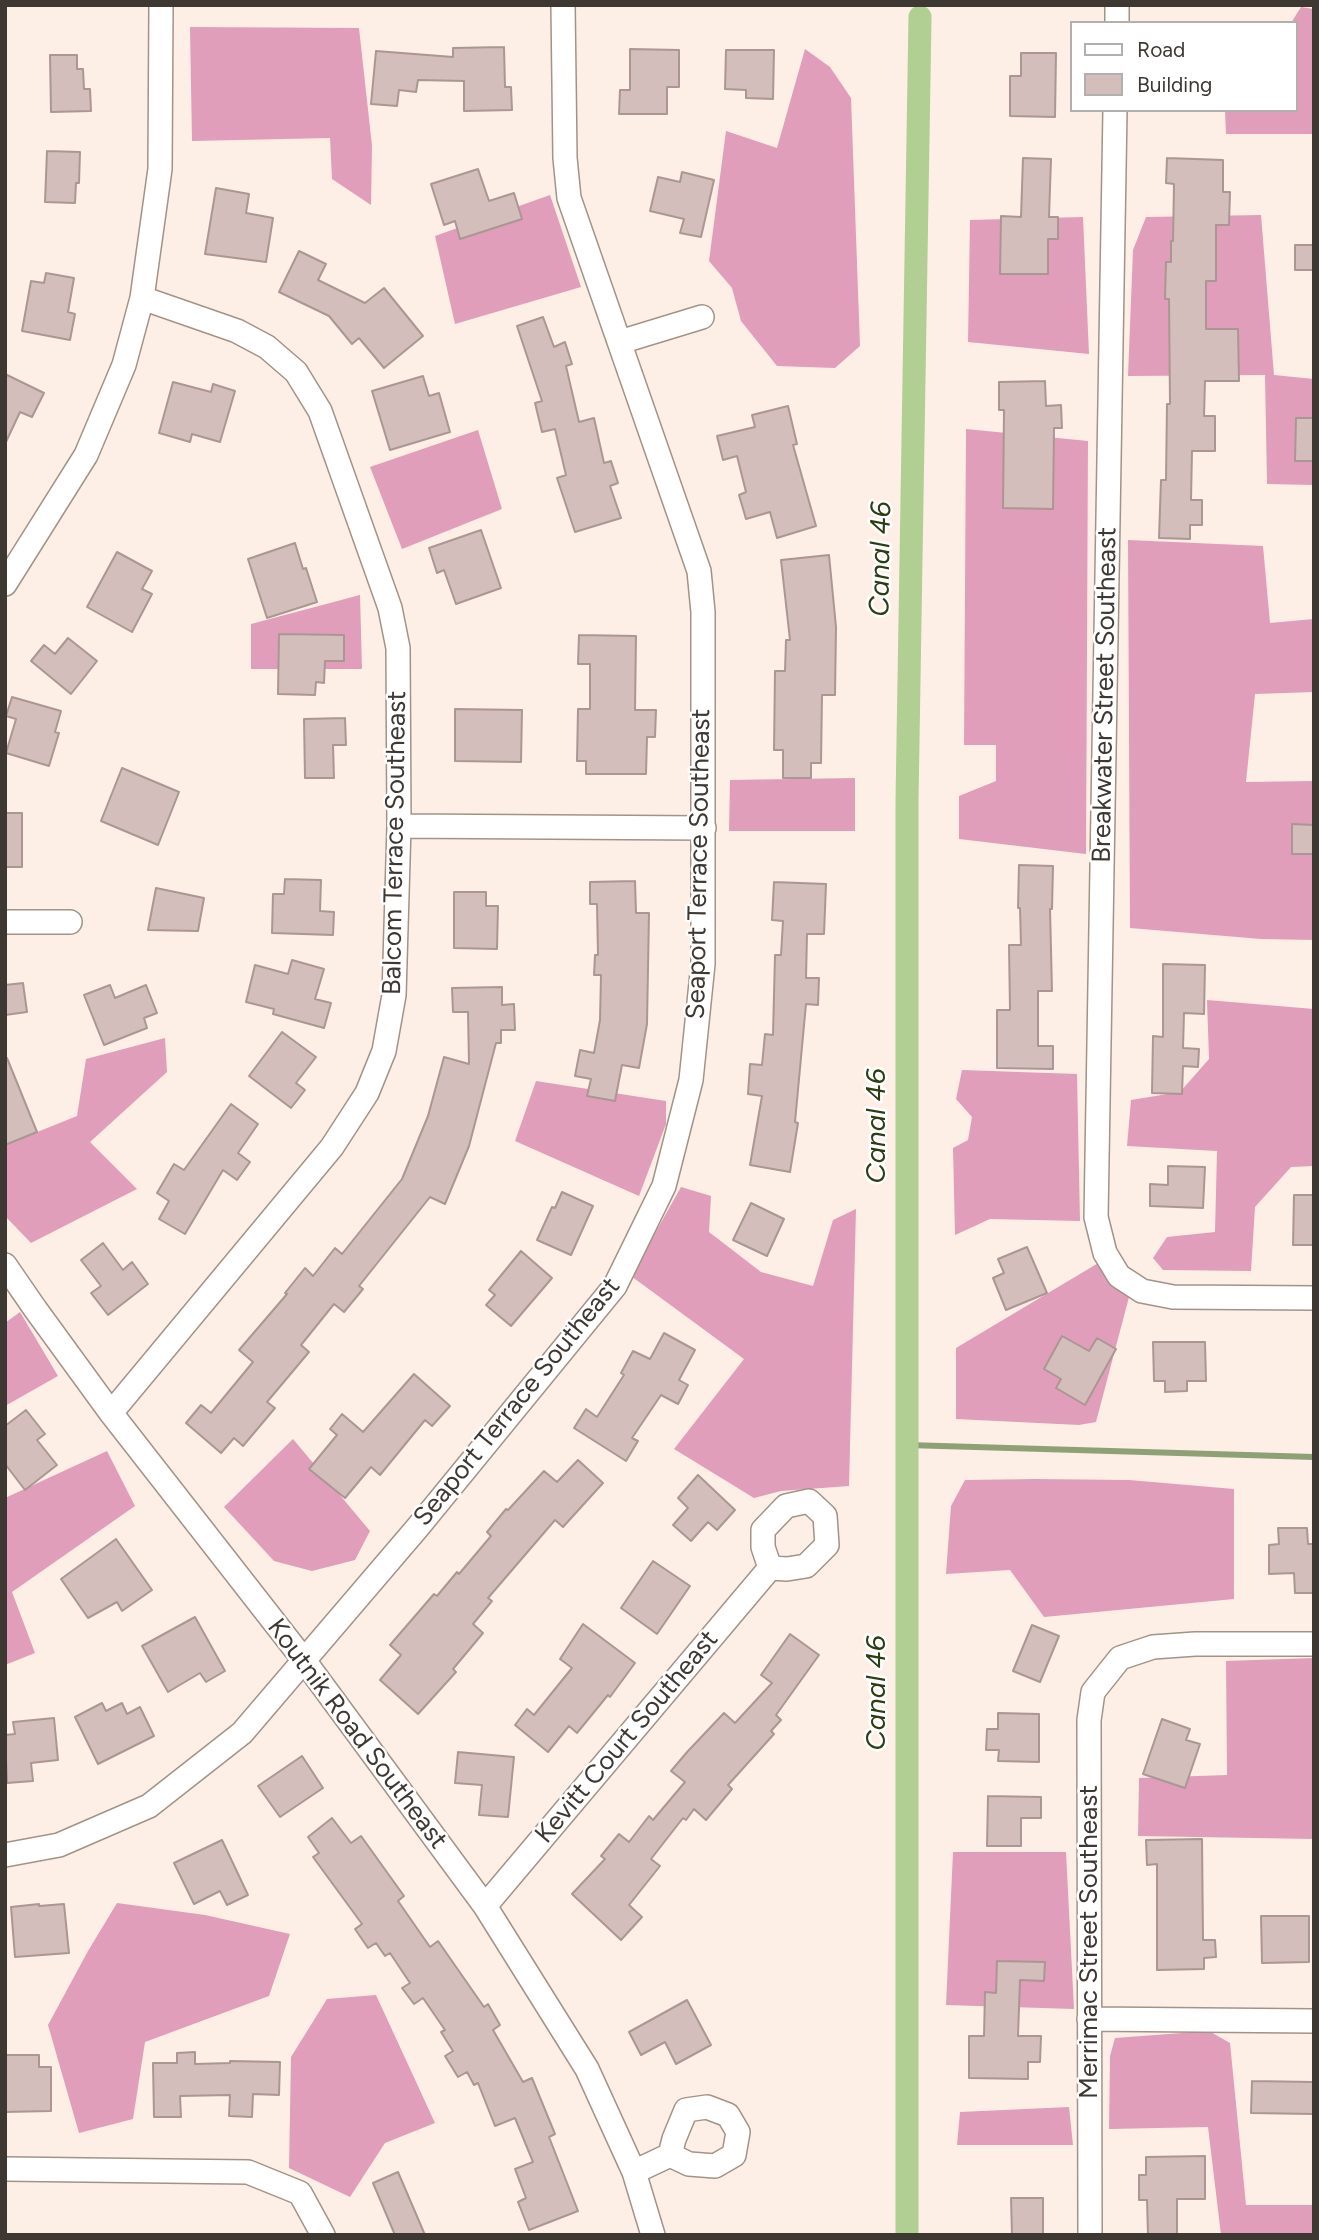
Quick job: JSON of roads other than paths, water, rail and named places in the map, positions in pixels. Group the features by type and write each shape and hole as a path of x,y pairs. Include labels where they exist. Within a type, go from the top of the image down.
{"street":[{"path":"5,584 86,455 124,365 142,298 160,169 162,5"},
{"name":"Seaport Terrace Southeast","path":"5,1855 59,1845 149,1806 242,1733 418,1527 615,1286 663,1186 691,1080 703,964 703,612 699,571 569,198 565,158 563,5"},
{"name":"Breakwater Street Southeast","path":"1115,112 1096,1217 1105,1254 1119,1276 1142,1291 1173,1297 1314,1298"},
{"name":"Balcom Terrace Southeast","path":"111,1413 332,1147 367,1093 384,1051 394,995 399,826 398,648 393,621 320,411 296,372 267,347 237,331 142,298"},
{"path":"620,341 702,317"},
{"path":"399,826 704,828"},
{"path":"5,922 70,922"},
{"name":"Koutnik Road Southeast","path":"5,1265 111,1413 303,1659 485,1906 587,2069 634,2172 653,2235"},
{"name":"Kevitt Court Southeast","path":"485,1906 770,1568"},
{"name":"Merrimac Street Southeast","path":"1090,2235 1089,1720 1093,1692 1120,1658 1153,1647 1195,1644 1314,1644"},
{"path":"1089,2019 1314,2021"},
{"path":"634,2172 670,2155"},
{"path":"5,2169 248,2172 300,2193 323,2235"}],"waterway":[{"name":"Canal 46","path":"907,2235 907,801 920,17"},
{"path":"907,1445 1314,1457"}]}
